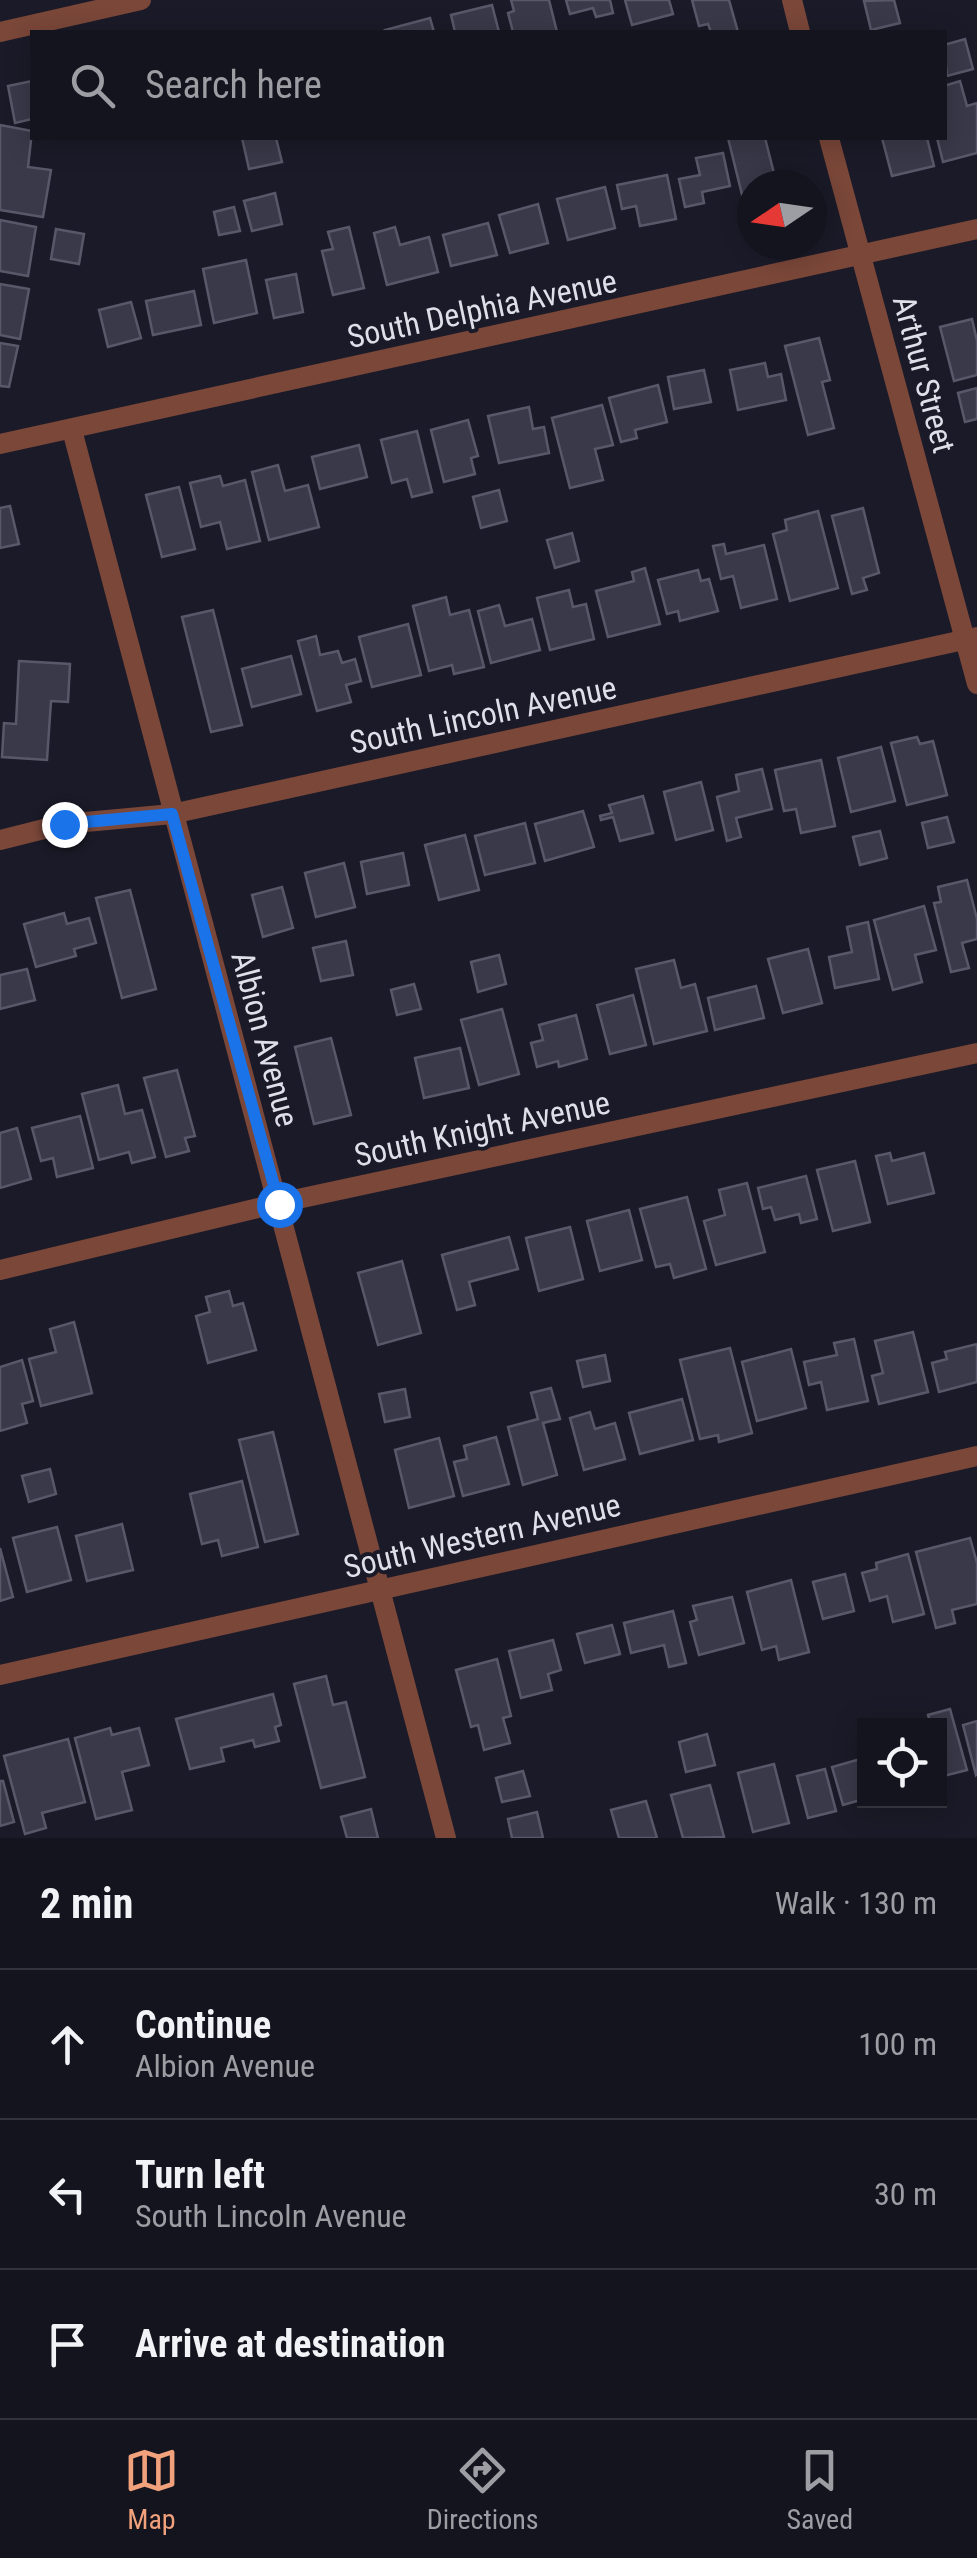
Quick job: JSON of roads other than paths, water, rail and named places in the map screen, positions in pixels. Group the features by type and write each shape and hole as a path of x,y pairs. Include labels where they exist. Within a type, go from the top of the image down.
{"street":[{"path":"0,32 141,0"},
{"path":"792,0 800,30"},
{"name":"Arthur Street","path":"830,140 971,638 977,684"},
{"name":"South Delphia Avenue","path":"0,444 977,229"},
{"name":"Albion Avenue","path":"72,430 446,1838"},
{"name":"South Lincoln Avenue","path":"0,840 64,824 172,814 971,638"},
{"name":"South Knight Avenue","path":"0,1270 279,1204 977,1054"},
{"name":"South Western Avenue","path":"0,1675 977,1456"}]}
